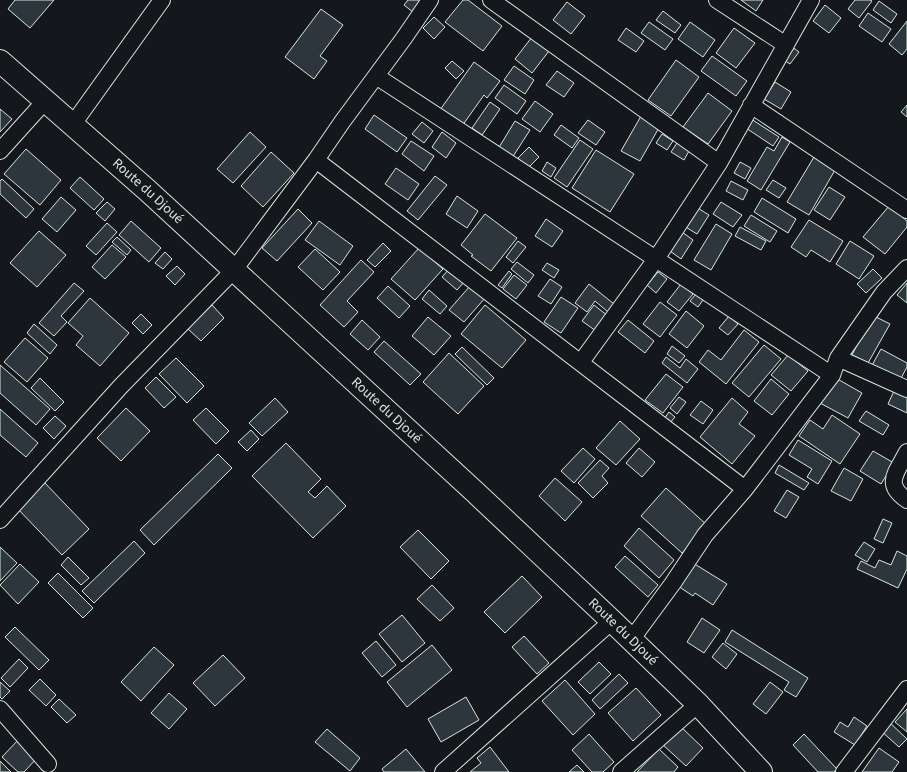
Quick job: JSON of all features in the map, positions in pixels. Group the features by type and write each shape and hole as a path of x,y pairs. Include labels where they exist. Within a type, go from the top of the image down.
{"main road":[{"name":"Route du Djoué","path":"0,61 147,190 475,492 698,704 757,771"}],"street":[{"path":"73,124 162,0"},
{"path":"0,520 121,386 234,270 316,160 430,0"},
{"path":"491,0 719,163"},
{"path":"717,0 786,45"},
{"path":"580,362 656,259 719,163 811,0"},
{"path":"376,76 832,375"},
{"path":"0,151 46,100"},
{"path":"752,105 907,210"},
{"path":"316,160 745,489"},
{"path":"631,640 673,583 705,535 745,489 832,375 838,358 884,292 907,268"},
{"path":"838,358 907,389"},
{"path":"907,452 894,478 894,488 907,500"},
{"path":"443,772 612,621"},
{"path":"844,772 907,689"},
{"path":"621,772 698,704"},
{"path":"0,709 48,764"}],"building":[{"path":"15,0 54,0 30,28 8,9"},
{"path":"408,0 424,0 414,13 404,5"},
{"path":"463,0 468,0 502,26 483,51 445,22"},
{"path":"741,0 763,0 756,11"},
{"path":"855,0 872,1 859,18 848,9"},
{"path":"879,1 897,14 891,23 873,10"},
{"path":"567,2 585,16 571,34 553,20"},
{"path":"825,5 841,18 829,33 813,21"},
{"path":"321,9 343,25 320,56 327,61 314,79 285,57"},
{"path":"663,11 681,25 675,33 656,20"},
{"path":"868,13 891,29 882,42 859,26"},
{"path":"434,17 445,27 434,39 423,28"},
{"path":"907,21 907,49 902,55 889,44"},
{"path":"649,22 673,39 665,50 641,33"},
{"path":"690,22 715,40 703,57 678,39"},
{"path":"626,28 644,41 636,52 618,40"},
{"path":"734,28 755,43 736,68 716,53"},
{"path":"532,37 549,51 532,73 515,59"},
{"path":"791,46 799,52 790,64 782,59"},
{"path":"712,56 747,81 736,96 701,71"},
{"path":"676,60 699,77 671,116 648,100"},
{"path":"452,61 464,71 456,79 445,68"},
{"path":"474,62 500,81 487,98 484,95 462,126 440,110"},
{"path":"514,66 534,80 525,94 504,80"},
{"path":"557,71 574,83 564,97 546,85"},
{"path":"775,82 791,92 781,109 764,99"},
{"path":"504,85 526,101 517,114 495,98"},
{"path":"708,93 732,111 708,144 683,127"},
{"path":"535,101 553,114 540,132 522,119"},
{"path":"490,102 500,109 482,135 472,128"},
{"path":"907,105 907,117 901,112"},
{"path":"0,109 12,119 0,132"},
{"path":"374,115 407,138 397,152 365,129"},
{"path":"641,116 660,126 640,161 621,151"},
{"path":"748,117 779,137 773,146 743,126"},
{"path":"588,120 605,132 596,145 578,133"},
{"path":"515,121 530,130 512,158 498,149"},
{"path":"422,122 433,131 424,143 412,134"},
{"path":"561,125 579,138 572,148 554,135"},
{"path":"250,132 266,147 233,183 217,169"},
{"path":"442,132 456,143 446,158 432,147"},
{"path":"662,134 673,141 667,150 656,143"},
{"path":"782,137 790,142 761,190 747,181 767,147 774,151"},
{"path":"580,140 593,149 567,187 554,178"},
{"path":"411,141 434,156 424,171 402,154"},
{"path":"677,143 689,151 684,160 671,152"},
{"path":"529,147 539,157 528,168 518,158"},
{"path":"26,149 61,180 40,205 4,174"},
{"path":"596,150 634,174 610,212 572,188"},
{"path":"271,152 294,173 263,207 241,186"},
{"path":"814,157 835,170 809,215 787,202"},
{"path":"547,162 556,168 551,177 542,171"},
{"path":"740,162 751,168 745,179 734,173"},
{"path":"396,168 419,184 408,200 385,184"},
{"path":"435,176 447,185 418,220 407,211"},
{"path":"80,177 104,199 94,210 70,188"},
{"path":"2,179 34,209 26,218 0,194 0,181"},
{"path":"773,180 786,188 779,198 766,190"},
{"path":"731,181 748,190 743,200 726,191"},
{"path":"829,187 845,197 830,220 814,210"},
{"path":"457,196 478,211 467,228 446,214"},
{"path":"61,197 76,210 57,232 42,219"},
{"path":"762,198 796,219 788,233 754,212"},
{"path":"107,202 115,209 105,221 96,213"},
{"path":"721,202 742,215 733,227 713,214"},
{"path":"889,206 907,221 907,227 885,254 863,237"},
{"path":"696,207 709,215 697,234 684,226"},
{"path":"298,209 312,223 277,261 262,248"},
{"path":"485,214 517,238 491,271 471,256 473,255 461,245"},
{"path":"751,215 777,231 770,242 744,226"},
{"path":"546,219 563,231 552,247 535,236"},
{"path":"809,220 843,241 830,262 811,250 806,257 791,247"},
{"path":"131,221 161,248 149,262 119,235"},
{"path":"319,221 353,246 340,265 305,240"},
{"path":"107,223 117,232 96,255 86,246"},
{"path":"716,224 732,234 711,270 694,260"},
{"path":"740,227 766,241 761,250 735,236"},
{"path":"39,231 66,255 37,287 10,263"},
{"path":"682,232 693,240 681,259 670,251"},
{"path":"117,237 131,250 127,255 112,242"},
{"path":"518,241 526,247 513,263 506,257"},
{"path":"850,241 874,256 859,279 836,264"},
{"path":"383,243 391,251 375,267 367,260"},
{"path":"112,245 126,257 105,279 92,267"},
{"path":"419,248 443,269 415,300 391,279"},
{"path":"315,249 340,272 323,290 298,267"},
{"path":"165,252 172,259 163,269 155,263"},
{"path":"361,260 374,272 347,301 358,312 344,327 320,305"},
{"path":"517,262 534,275 528,283 511,269"},
{"path":"547,263 559,270 554,278 542,270"},
{"path":"177,266 185,274 175,285 166,276"},
{"path":"450,268 465,281 457,290 442,277"},
{"path":"873,269 882,278 866,293 857,284"},
{"path":"509,271 512,274 502,288 498,285"},
{"path":"658,272 667,279 656,293 647,285"},
{"path":"514,275 527,285 516,299 503,289"},
{"path":"550,279 562,287 551,304 538,296"},
{"path":"74,283 84,291 61,316 67,322 54,336 39,323"},
{"path":"907,283 907,303 897,295"},
{"path":"589,284 614,304 608,312 595,301 587,312 575,303"},
{"path":"681,284 693,294 679,311 667,302"},
{"path":"388,286 410,306 399,318 377,298"},
{"path":"470,286 485,298 464,322 449,310"},
{"path":"429,290 447,306 440,314 422,299"},
{"path":"696,294 703,300 698,307 690,301"},
{"path":"561,297 578,308 561,333 544,322"},
{"path":"90,298 129,333 100,366 76,345 83,336 68,323"},
{"path":"660,302 677,315 660,337 643,324"},
{"path":"212,305 224,318 201,341 188,329"},
{"path":"485,305 526,340 502,368 461,334"},
{"path":"594,305 608,316 596,331 582,321"},
{"path":"686,311 704,326 687,348 669,334"},
{"path":"141,314 152,325 143,334 132,323"},
{"path":"872,315 890,324 868,363 852,355"},
{"path":"729,316 738,324 728,335 719,328"},
{"path":"428,317 451,336 434,355 412,336"},
{"path":"362,320 380,337 368,350 350,334"},
{"path":"628,320 654,341 645,353 618,332"},
{"path":"34,324 57,345 50,354 27,333"},
{"path":"744,330 759,342 726,384 699,362 708,350 721,360"},
{"path":"25,338 48,358 27,382 4,362"},
{"path":"384,341 421,374 410,385 374,352"},
{"path":"764,345 781,359 749,397 732,383"},
{"path":"672,346 685,356 679,363 667,354"},
{"path":"462,347 494,378 487,385 455,354"},
{"path":"881,349 907,363 907,367 899,382 871,367"},
{"path":"449,353 484,386 458,414 423,382"},
{"path":"788,355 808,371 791,391 771,375"},
{"path":"666,357 680,368 686,359 698,369 687,383 662,363"},
{"path":"176,358 204,386 187,403 159,374"},
{"path":"0,365 50,409 36,425 0,393"},
{"path":"666,374 683,387 663,413 645,400"},
{"path":"156,377 176,397 164,408 145,388"},
{"path":"834,377 862,393 848,418 820,403"},
{"path":"40,378 64,402 55,411 31,388"},
{"path":"771,379 789,394 772,415 754,401"},
{"path":"894,391 907,396 907,413 888,404"},
{"path":"679,397 686,402 677,414 670,408"},
{"path":"275,398 288,412 262,436 249,423"},
{"path":"732,398 748,412 739,424 755,436 732,464 700,437"},
{"path":"701,401 713,410 703,424 690,415"},
{"path":"126,408 150,431 121,461 97,438"},
{"path":"206,408 229,431 216,444 193,420"},
{"path":"0,409 38,443 26,457 0,435"},
{"path":"866,411 889,425 883,435 859,421"},
{"path":"669,412 675,417 670,423 664,419"},
{"path":"832,415 860,434 840,464 799,436 810,420 823,429"},
{"path":"55,416 66,426 54,439 43,428"},
{"path":"620,421 640,439 616,465 596,448"},
{"path":"251,430 259,439 247,451 238,442"},
{"path":"798,440 832,461 818,484 807,477 812,469 789,455"},
{"path":"286,443 321,479 308,492 315,498 327,486 346,506 313,538 252,476"},
{"path":"583,448 595,459 574,483 561,471"},
{"path":"639,448 655,462 642,477 626,463"},
{"path":"873,451 894,463 881,484 860,471"},
{"path":"218,454 232,468 154,545 140,530"},
{"path":"600,460 609,468 602,476 608,483 593,498 578,483"},
{"path":"779,465 809,483 804,490 775,473"},
{"path":"844,468 863,479 851,501 831,491"},
{"path":"555,478 582,502 565,521 539,496"},
{"path":"43,481 89,529 62,555 16,507"},
{"path":"666,488 707,525 682,553 641,516"},
{"path":"787,490 799,497 786,518 774,511"},
{"path":"883,519 892,523 883,543 874,539"},
{"path":"639,528 674,560 659,578 624,546"},
{"path":"418,530 449,561 431,579 400,547"},
{"path":"134,541 145,553 94,603 82,591"},
{"path":"864,542 875,549 867,562 855,555"},
{"path":"0,547 17,563 0,581"},
{"path":"897,551 907,556 907,569 898,588 857,569 861,561 875,568 879,560 891,565"},
{"path":"625,556 658,585 648,597 615,567"},
{"path":"68,557 89,578 81,585 61,565"},
{"path":"693,563 727,584 713,605 695,593 693,596 678,586"},
{"path":"20,564 39,582 18,604 0,585"},
{"path":"58,573 93,608 83,618 48,583"},
{"path":"522,576 542,597 505,633 484,612"},
{"path":"432,585 454,608 440,621 417,599"},
{"path":"402,615 425,643 402,662 379,634"},
{"path":"702,618 720,630 704,653 687,642"},
{"path":"15,627 49,660 39,670 5,637"},
{"path":"732,630 808,678 796,697 784,690 789,682 725,642"},
{"path":"524,636 549,663 537,674 512,647"},
{"path":"376,641 396,665 382,677 362,653"},
{"path":"723,643 737,654 726,669 712,657"},
{"path":"432,645 452,670 407,707 387,682"},
{"path":"154,647 174,665 141,701 121,682"},
{"path":"223,655 245,678 215,706 193,683"},
{"path":"19,659 28,668 10,687 1,678"},
{"path":"599,662 611,674 590,694 578,682"},
{"path":"619,674 628,683 600,709 592,700"},
{"path":"40,679 56,695 46,706 29,690"},
{"path":"565,680 595,714 573,735 542,701"},
{"path":"0,682 10,691 2,699 0,697"},
{"path":"770,682 783,692 766,714 753,704"},
{"path":"636,688 661,715 633,741 608,713"},
{"path":"169,693 187,709 169,729 151,713"},
{"path":"466,697 479,720 441,742 428,719"},
{"path":"59,699 76,715 67,723 51,707"},
{"path":"907,709 907,732 895,722"},
{"path":"854,717 867,726 855,745 834,732 840,722 848,727"},
{"path":"888,721 907,739 899,747 880,730"},
{"path":"679,725 703,748 686,766 662,744"},
{"path":"327,729 360,758 350,771 315,742"},
{"path":"589,734 614,762 603,772 592,772 572,750"},
{"path":"804,734 837,769 834,772 818,772 793,745"},
{"path":"19,739 38,757 24,772 18,772 2,757"},
{"path":"490,747 509,772 470,772 481,763 477,758"},
{"path":"879,748 899,762 892,772 862,772"},
{"path":"406,749 425,772 384,772 382,769"},
{"path":"659,749 678,767 674,772 637,772"},
{"path":"0,761 11,772 0,772"},
{"path":"577,765 584,772 569,772"}]}
